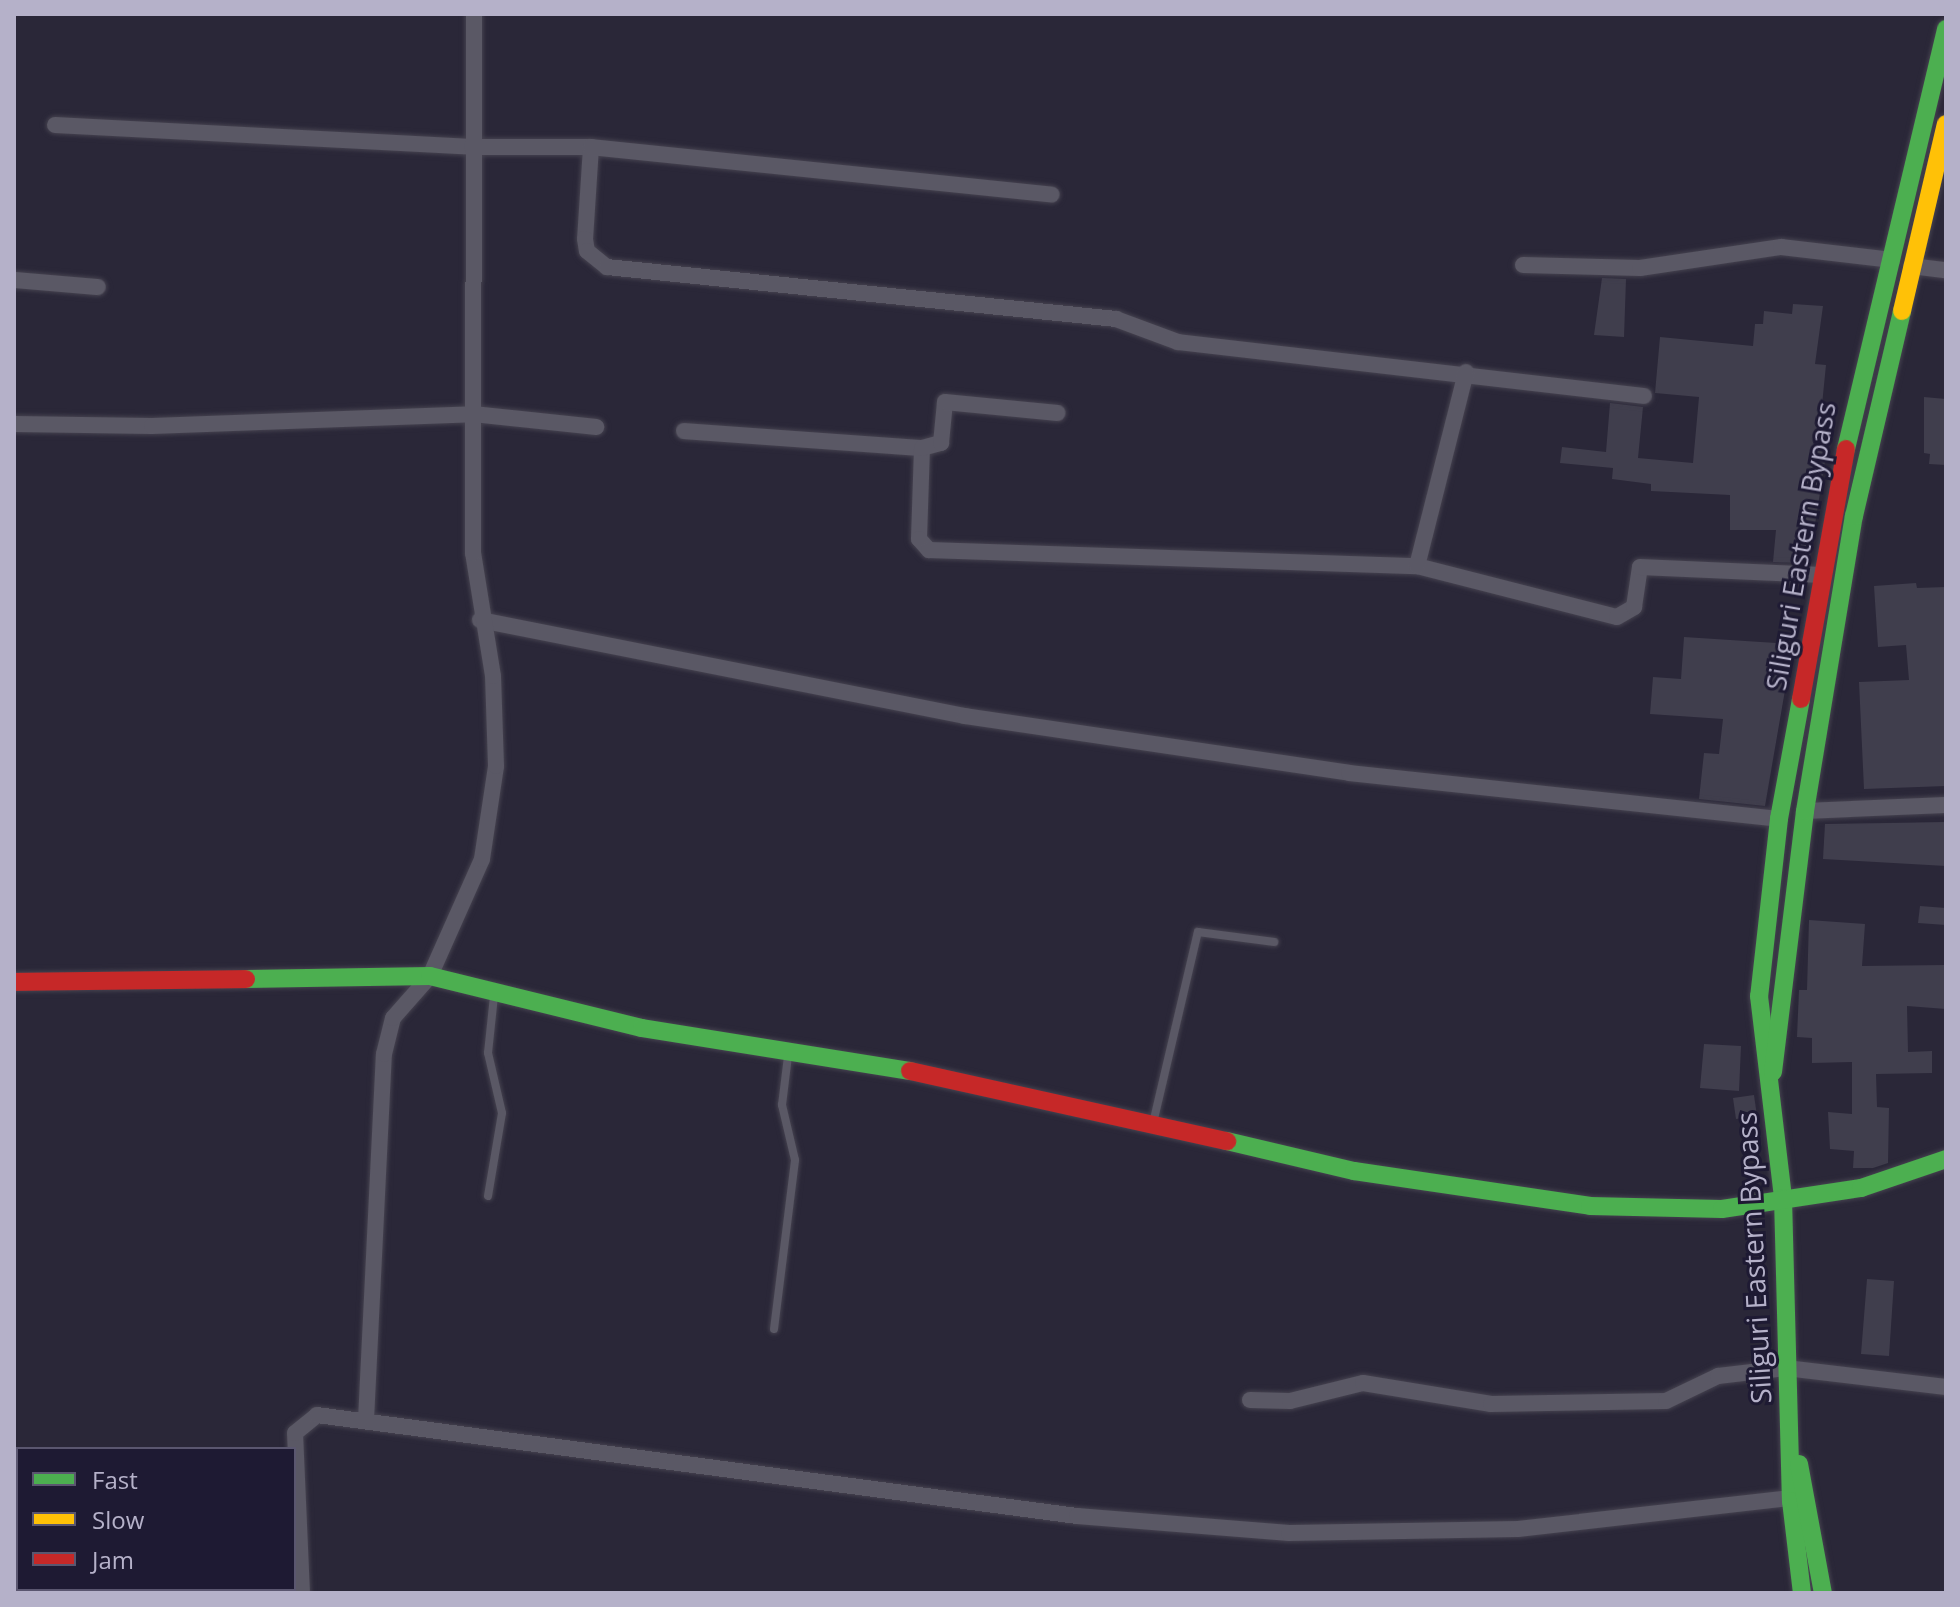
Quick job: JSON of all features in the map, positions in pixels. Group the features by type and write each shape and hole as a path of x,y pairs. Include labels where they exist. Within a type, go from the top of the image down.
{"main road":[{"name":"Siliguri Eastern Bypass","path":"1802,1593 1791,1498 1783,1198 1771,1079 1760,1039 1759,996 1779,819 1853,410 1946,29"},
{"name":"Siliguri Eastern Bypass","path":"1771,1079 1805,811 1854,516 1946,124"},
{"path":"14,982 430,976 642,1028 980,1082 1354,1171 1590,1206 1679,1212 1861,1188 1946,1159"},
{"name":"Siliguri Eastern Bypass","path":"1789,1434 1809,1496 1823,1593"}],"street":[{"path":"366,1420 384,1054 393,1018 430,976 482,859 496,766 493,676 480,620 473,414 474,14"},
{"path":"55,125 472,147 591,147 1052,195"},
{"path":"591,147 585,239 587,251 607,267 1116,319 1178,342 1466,372 1644,396"},
{"path":"1523,265 1640,268 1781,247 1892,260"},
{"path":"1911,266 1946,270"},
{"path":"14,280 98,287"},
{"path":"1417,566 1466,372"},
{"path":"684,431 922,448 941,443 945,402 1057,413"},
{"path":"14,424 152,426 473,414 596,427"},
{"path":"922,448 919,539 929,550 1417,566 1617,617 1634,607 1640,567 1822,575"},
{"path":"480,620 965,716 1349,773 1779,819"},
{"path":"1805,811 1946,805"},
{"path":"1250,1400 1290,1401 1363,1383 1476,1403 1666,1401 1718,1376 1786,1368 1946,1387"},
{"path":"295,1447 295,1433 306,1419 366,1420 1077,1516 1289,1533 1518,1529 1791,1498"},
{"path":"296,1479 302,1593"}],"lane":[{"path":"1153,1123 1198,932 1274,942"},
{"path":"488,1196 502,1113 488,1053 495,992"},
{"path":"774,1329 795,1160 782,1105 788,1051"}],"building":[{"path":"1602,278 1626,279 1624,337 1594,335"},
{"path":"1793,304 1823,306 1815,364 1826,365 1821,415 1832,416 1809,563 1773,562 1776,530 1730,530 1730,495 1651,491 1651,484 1612,479 1613,468 1560,463 1562,447 1606,452 1610,403 1643,407 1638,458 1693,463 1699,397 1655,393 1660,337 1753,346 1755,324 1763,324 1764,311 1792,314"},
{"path":"1924,397 1946,399 1946,465 1929,464 1930,454 1924,453"},
{"path":"1916,583 1917,588 1946,587 1946,786 1864,789 1859,682 1909,680 1906,645 1878,647 1874,586"},
{"path":"1684,637 1793,644 1765,806 1699,799 1704,753 1719,754 1723,719 1650,714 1653,677 1681,679"},
{"path":"1946,822 1946,866 1823,859 1825,824"},
{"path":"1920,906 1946,908 1946,925 1918,923"},
{"path":"1809,920 1865,924 1862,966 1946,965 1946,1009 1907,1006 1908,1052 1932,1051 1932,1073 1876,1074 1877,1107 1889,1108 1888,1163 1873,1168 1853,1168 1854,1151 1830,1149 1828,1112 1852,1114 1852,1062 1812,1063 1812,1038 1797,1037 1799,990 1807,990"},
{"path":"1704,1044 1741,1046 1739,1091 1700,1088"},
{"path":"1754,1095 1757,1116 1736,1119 1733,1098"},
{"path":"1867,1279 1894,1281 1889,1356 1861,1354"}],"traffic: fast":[{"path":"1846,449 1946,29"},
{"path":"1773,1072 1805,811 1854,516 1902,311"},
{"path":"1801,699 1779,819 1759,996 1783,1198 1791,1501 1802,1593"},
{"path":"246,979 430,976 642,1028 910,1071"},
{"path":"1227,1141 1354,1171 1590,1206 1722,1209 1861,1188 1946,1159"},
{"path":"1799,1464 1823,1593"}],"traffic: slow":[{"path":"1902,311 1946,124"}],"traffic: jam":[{"path":"1801,699 1846,449"},
{"path":"14,982 246,979"},
{"path":"910,1071 1227,1141"}]}
